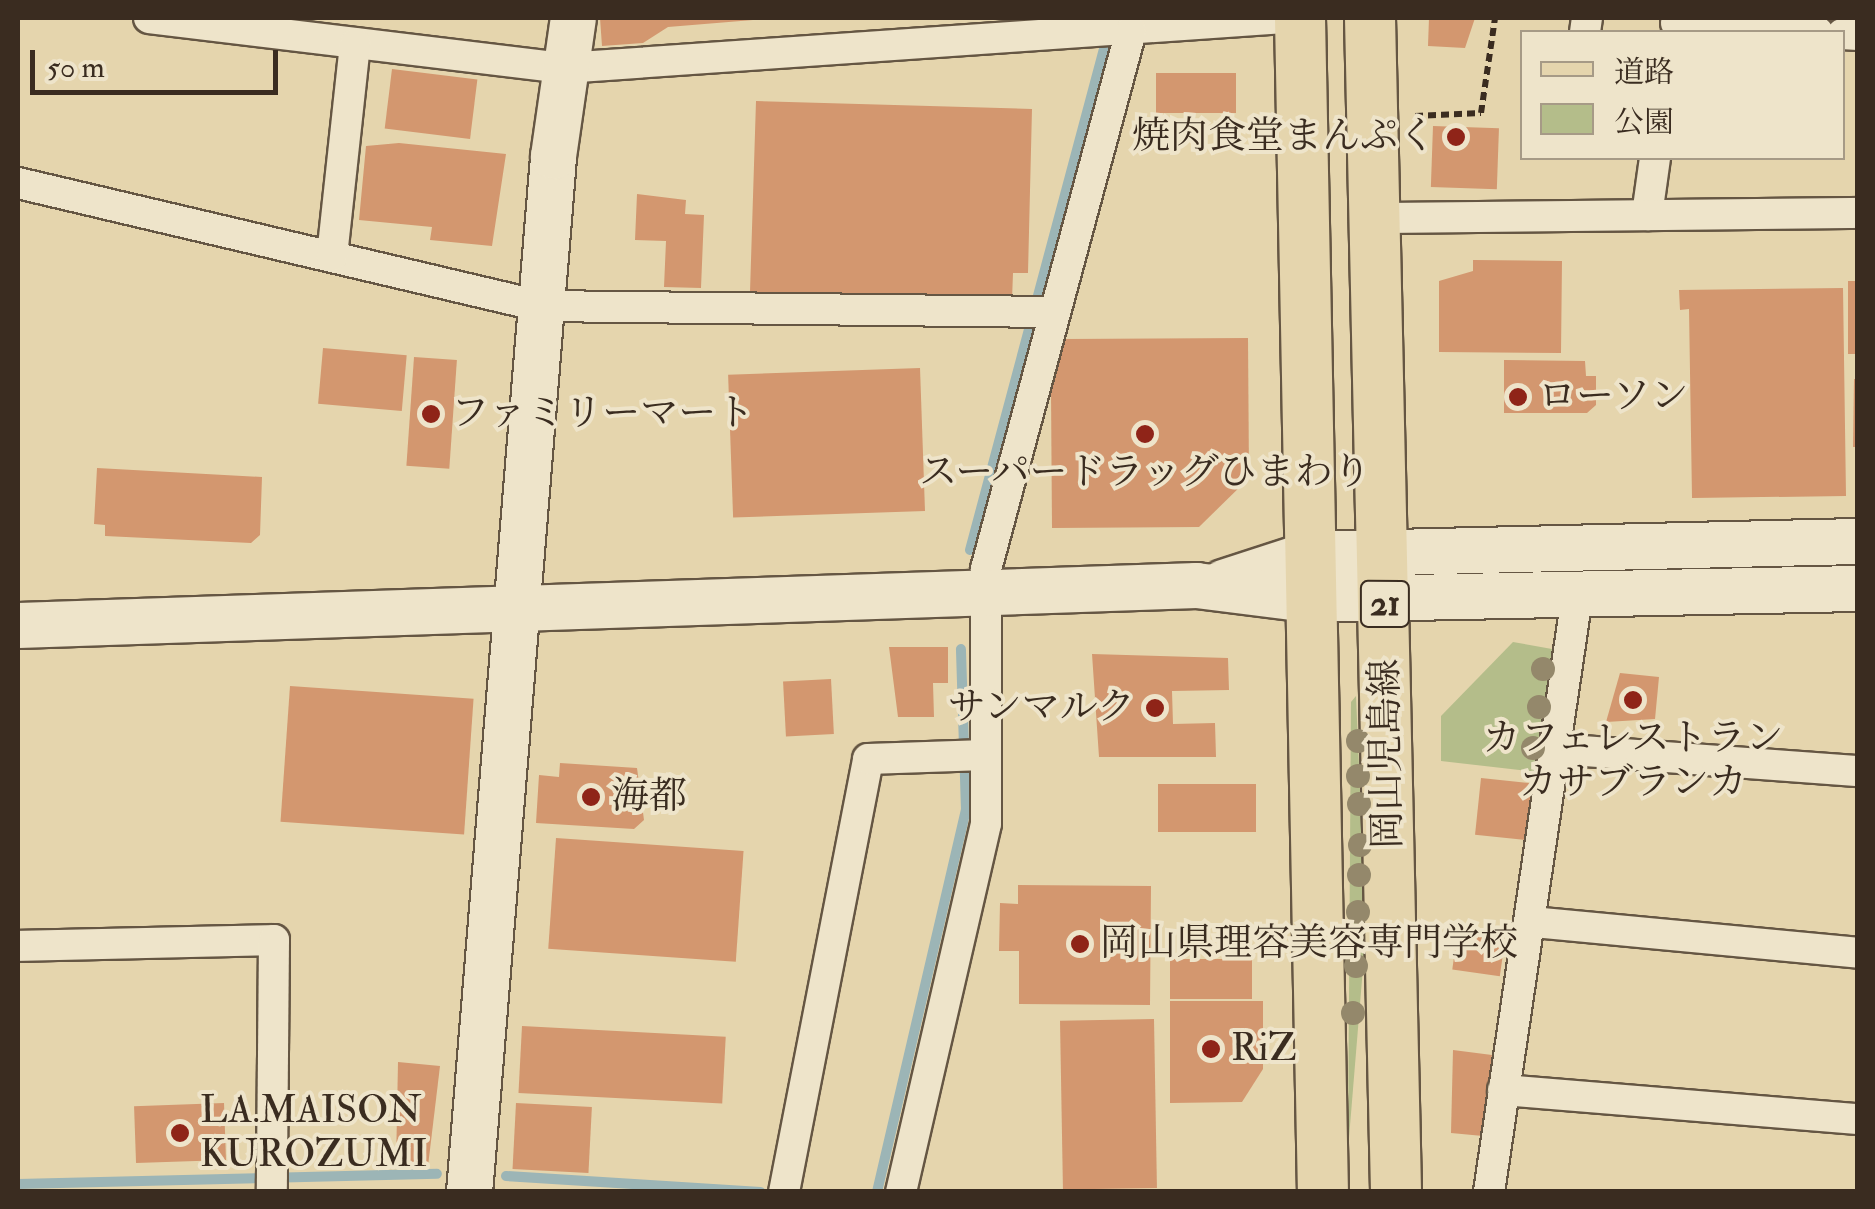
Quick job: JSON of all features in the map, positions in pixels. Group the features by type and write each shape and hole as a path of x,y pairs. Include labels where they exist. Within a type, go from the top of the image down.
{"main road":[{"name":"岡山児島線","path":"1300,18 1323,1192"},
{"name":"岡山児島線","path":"1370,18 1396,1192"}],"street":[{"path":"149,18 564,68 1284,18"},
{"path":"469,1192 540,306 564,68 573,18"},
{"path":"1676,24 1782,30"},
{"path":"901,1192 986,824 971,756 986,592 1038,312 1116,32"},
{"path":"332,256 355,42"},
{"path":"1647,215 1656,160"},
{"path":"18,184 540,306 1038,312"},
{"path":"1377,218 1858,213"},
{"path":"18,624 1216,584 1309,576 1384,576 1858,541"},
{"path":"1384,576 1577,598 1858,588"},
{"path":"1489,1192 1533,922 1577,598"},
{"path":"1556,749 1858,771"},
{"path":"785,1188 868,758 971,756"},
{"path":"1533,922 1858,953"},
{"path":"18,946 274,940 272,1182"},
{"path":"1503,1090 1858,1119"}],"path":[{"path":"1415,116 1481,113 1494,18"}],"green space":[{"path":"1513,642 1552,649 1536,772 1441,761 1441,716"},
{"path":"1356,696 1366,931 1348,1150 1351,702"}],"building":[{"path":"600,18 753,20 668,27 643,43 602,46"},
{"path":"1429,18 1475,18 1465,48 1428,46"},
{"path":"392,69 477,79 470,139 385,129"},
{"path":"1156,73 1236,73 1236,113 1156,113"},
{"path":"756,101 1032,109 1028,273 1013,273 1012,300 750,292"},
{"path":"1433,126 1499,128 1497,189 1431,187"},
{"path":"399,143 506,154 492,246 430,240 432,227 359,220 366,146"},
{"path":"637,194 686,200 685,214 704,215 701,288 664,287 666,241 635,240"},
{"path":"1473,260 1562,261 1561,353 1439,352 1439,281 1473,271"},
{"path":"1848,281 1858,281 1858,354 1848,354"},
{"path":"1843,288 1846,496 1692,498 1689,309 1680,310 1679,290"},
{"path":"1248,338 1249,478 1199,527 1052,528 1051,390 1064,339"},
{"path":"323,348 407,355 402,411 318,404"},
{"path":"414,357 457,360 449,469 406,466"},
{"path":"1504,360 1585,361 1586,376 1596,376 1596,405 1587,413 1504,413"},
{"path":"920,368 925,511 733,518 728,375"},
{"path":"1854,379 1858,379 1858,447 1853,447"},
{"path":"97,468 262,477 260,535 251,543 105,536 105,525 94,524"},
{"path":"889,647 948,647 948,683 933,683 934,717 898,717"},
{"path":"1092,654 1228,658 1229,690 1172,691 1173,724 1215,723 1216,757 1099,757"},
{"path":"1620,673 1659,677 1655,719 1606,722"},
{"path":"831,679 834,734 786,736 783,682"},
{"path":"290,686 474,699 464,835 281,822"},
{"path":"560,763 637,768 644,820 634,829 536,823 539,775 559,777"},
{"path":"1481,778 1532,783 1526,840 1475,835"},
{"path":"1158,784 1256,784 1256,832 1158,832"},
{"path":"556,838 744,851 736,962 548,949"},
{"path":"1018,885 1151,886 1150,1005 1019,1004 1019,951 999,951 1000,903 1018,904"},
{"path":"1458,929 1506,936 1500,976 1452,970"},
{"path":"1170,959 1252,959 1252,999 1170,999"},
{"path":"1170,1001 1263,1001 1263,1069 1242,1102 1170,1103"},
{"path":"1154,1019 1157,1188 1063,1190 1060,1021"},
{"path":"522,1026 726,1037 722,1104 518,1093"},
{"path":"1453,1050 1492,1055 1483,1136 1451,1133"},
{"path":"398,1062 440,1066 428,1166 396,1165"},
{"name":"LA.MAISON KUROZUMI","path":"224,1103 226,1160 136,1163 134,1106"},
{"path":"516,1103 592,1107 588,1173 513,1169"}],"waterway":[{"path":"970,550 1108,34"},
{"path":"877,1192 966,810 961,649"},
{"path":"18,1184 437,1174"},
{"path":"506,1176 760,1192"}],"place":[{"name":"焼肉食堂まんぷく","path":"1456,137"},
{"name":"ローソン","path":"1518,397"},
{"name":"ファミリーマート","path":"431,414"},
{"name":"スーパードラッグひまわり","path":"1145,434"},
{"name":"カフェレストラン カサブランカ","path":"1633,700"},
{"name":"サンマルク","path":"1155,708"},
{"name":"海都","path":"591,797"},
{"name":"岡山県理容美容専門学校","path":"1080,944"},
{"name":"RiZ","path":"1211,1049"},
{"name":"LA.MAISON KUROZUMI","path":"180,1133"}]}
